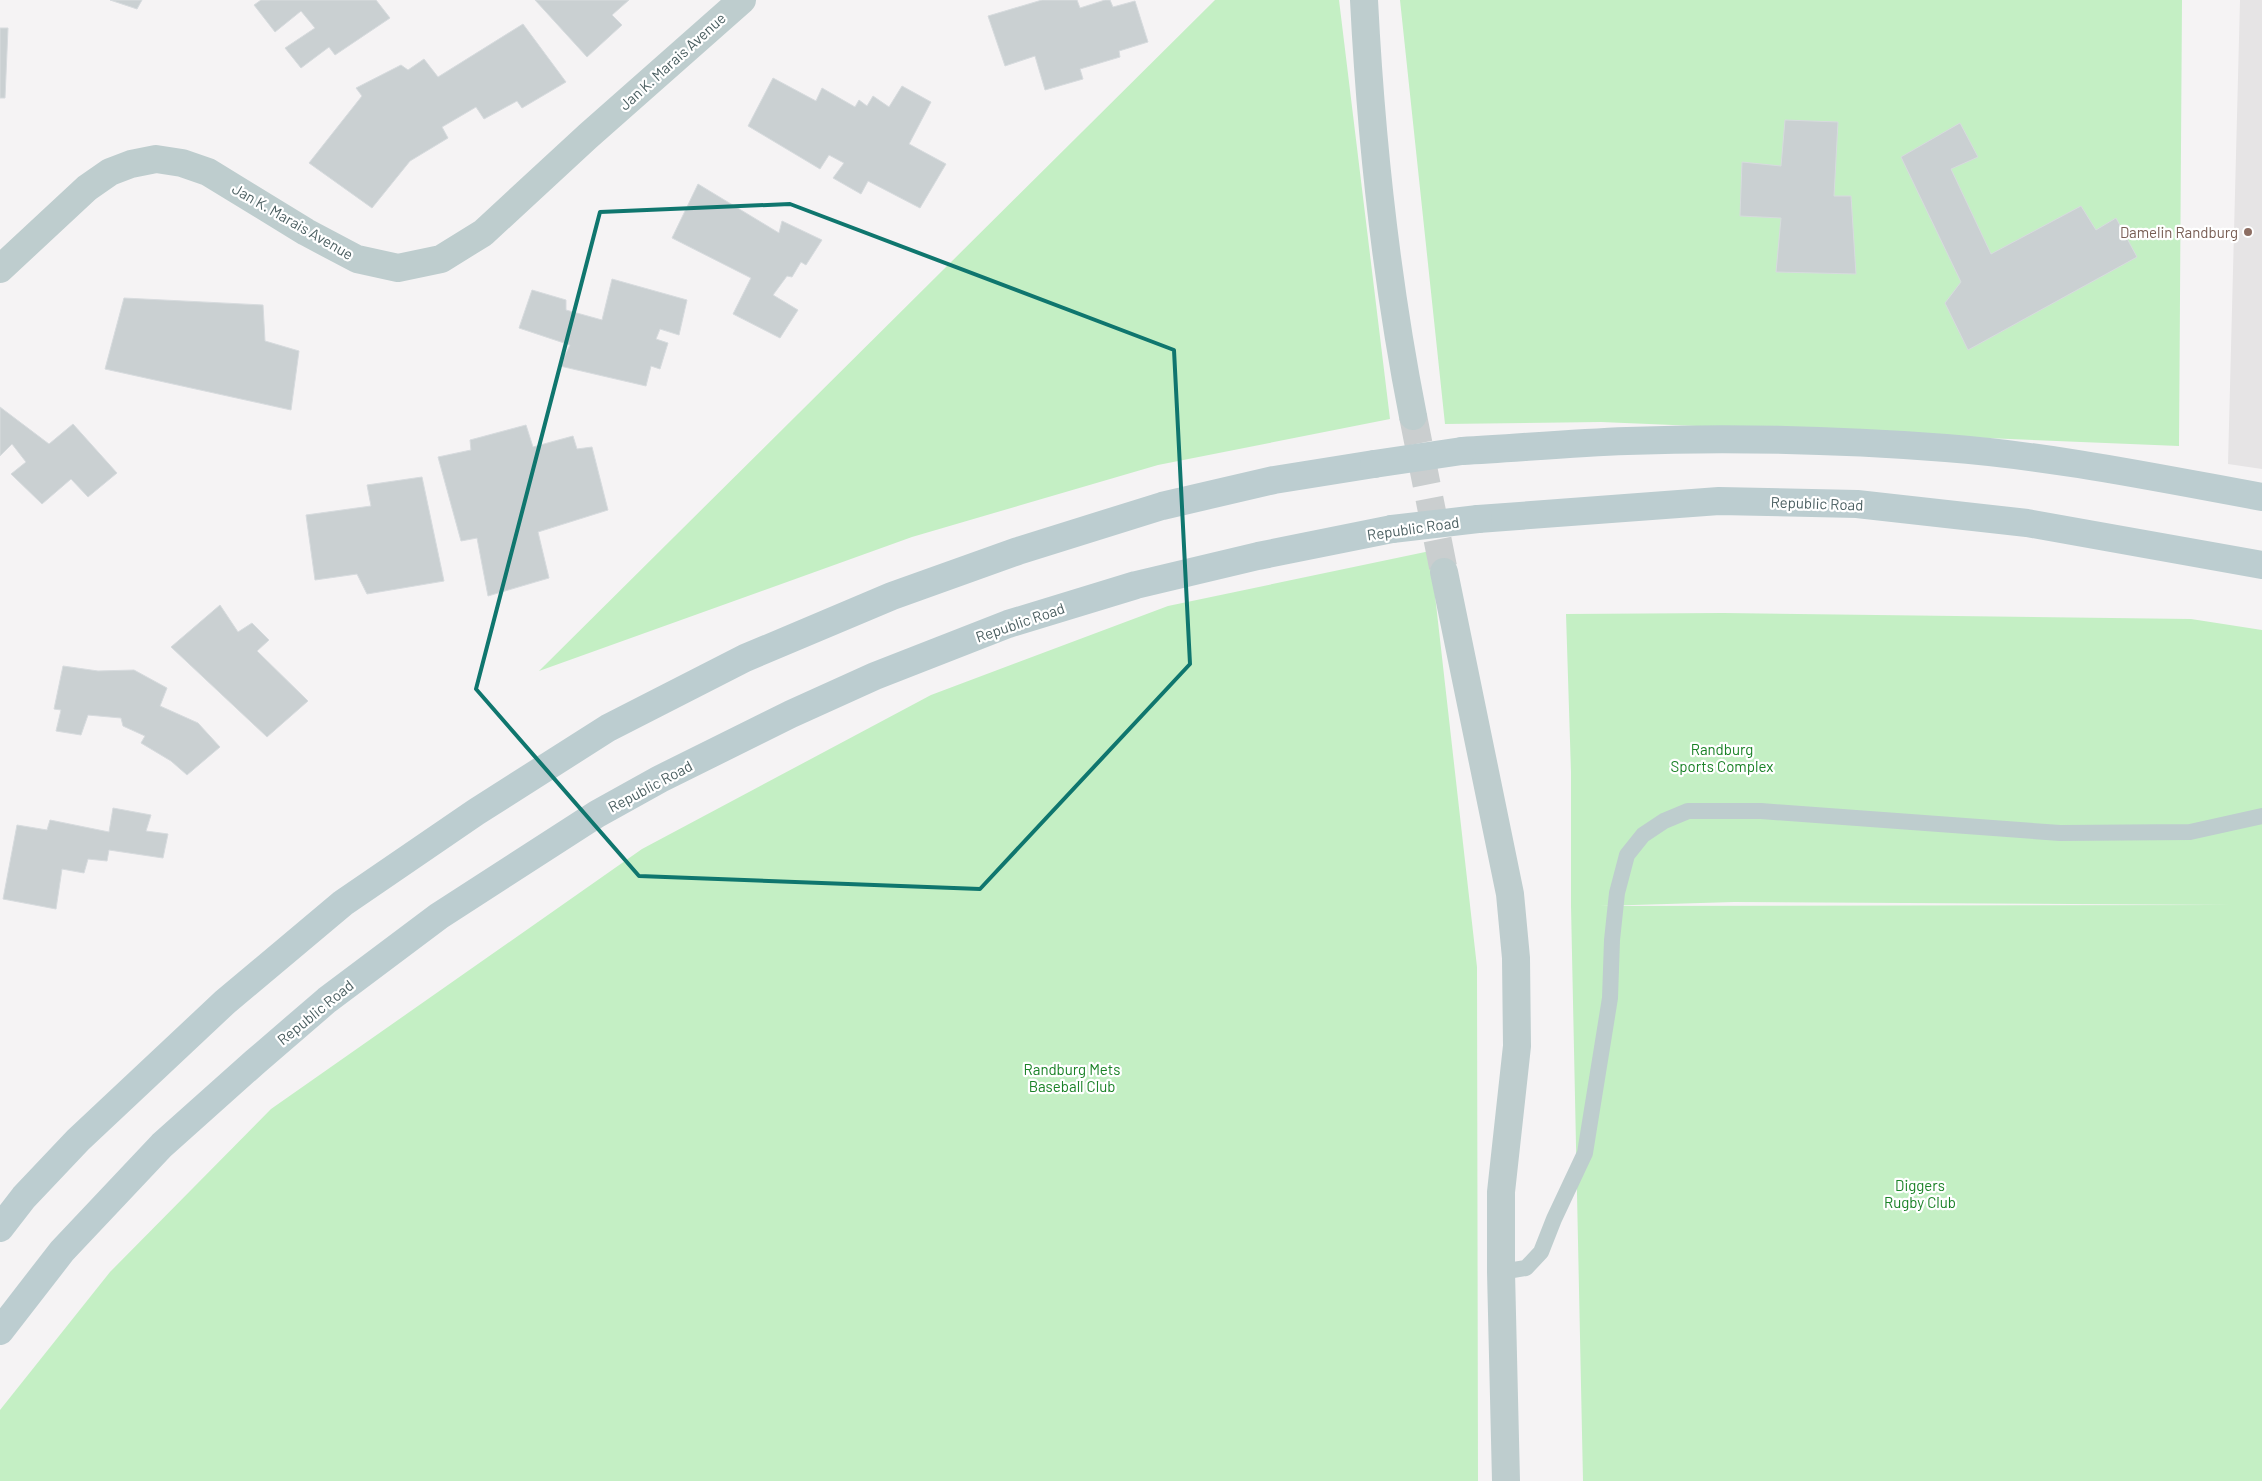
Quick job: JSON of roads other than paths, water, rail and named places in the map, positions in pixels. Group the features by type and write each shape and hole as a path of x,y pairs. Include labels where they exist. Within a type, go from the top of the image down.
{"main road":[{"path":"0,1228 24,1197 85,1133 225,1002 343,903 476,812 608,728 745,658 892,596 1018,551 1162,506 1274,480 1462,451 1635,441 1748,439 1949,448 2052,460 2262,497"},
{"name":"Republic Road","path":"0,1331 62,1251 162,1145 254,1062 327,1000 440,916 597,814 660,779 791,714 875,676 1008,624 1136,585 1258,556 1392,529 1478,519 1719,501 1857,504 2027,523 2262,565"}],"street":[{"name":"Jan K. Marais Avenue","path":"0,269 95,183 110,172 131,164 156,160 182,162 208,172 306,232 357,258 398,268 441,259 483,233 588,136 742,0"},
{"path":"1364,0 1369,96 1386,248 1403,366 1413,416"},
{"path":"1444,572 1510,894 1516,958 1517,1046 1501,1192 1506,1481"}],"lane":[{"path":"1501,1272 1526,1268 1541,1252 1554,1219 1585,1153 1610,998 1612,940 1617,893 1627,855 1643,835 1664,821 1688,811 1761,811 2060,833 2190,832 2262,816"}],"tunnel":[{"path":"1413,416 1444,572"}],"place":[{"name":"Damelin Randburg","path":"2248,232"}],"park label":[{"name":"Randburg Sports Complex","path":"1722,758"},
{"name":"Randburg Mets Baseball Club","path":"1072,1078"},
{"name":"Diggers Rugby Club","path":"1920,1194"}]}
